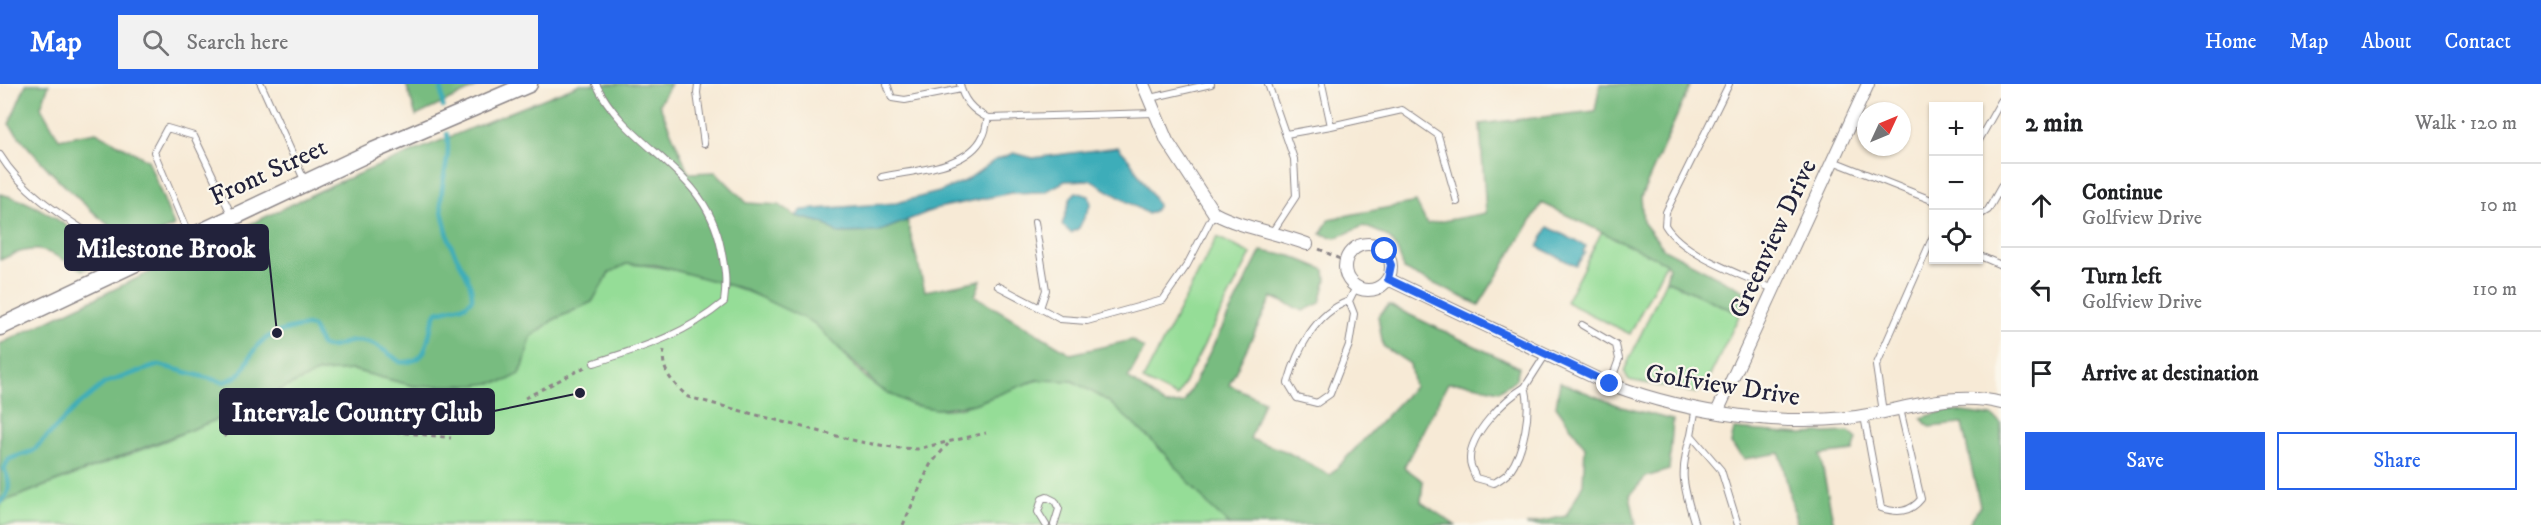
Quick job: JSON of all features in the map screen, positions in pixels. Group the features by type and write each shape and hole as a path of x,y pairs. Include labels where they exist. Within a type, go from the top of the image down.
{"main road":[{"name":"Front Street","path":"0,327 306,182 529,84"}],"street":[{"path":"1143,84 1167,141 1214,213 1243,225 1273,231 1307,244"},
{"name":"Greenview Drive","path":"1718,410 1866,84"},
{"path":"1371,245 1378,247 1385,251 1391,265 1388,279 1383,285 1370,291 1356,286 1347,275 1344,261 1356,248 1371,245"},
{"name":"Golfview Drive","path":"1388,279 1631,393 1696,407 1800,420 1864,415 1954,399 1980,399 2001,404"}],"lane":[{"path":"261,84 306,182"},
{"path":"594,363 668,339 705,317 724,302 727,279 718,234 710,213 689,182 612,112 596,84"},
{"path":"698,84 697,93 704,144"},
{"path":"887,84 892,98 905,100 960,87 975,112 988,118 1154,113"},
{"path":"1149,98 1211,84"},
{"path":"1269,84 1294,159 1296,196 1273,231"},
{"path":"1322,84 1331,126"},
{"path":"1729,84 1666,212 1665,225 1678,242 1773,289"},
{"path":"1983,133 2001,101"},
{"path":"1286,134 1402,110 1438,135 1457,202"},
{"path":"882,177 963,157 983,136 988,118"},
{"path":"189,237 154,152 167,128 194,136 232,217"},
{"path":"0,155 25,186 55,210 133,263"},
{"path":"1833,161 1929,199"},
{"path":"1983,213 1988,210 2001,187"},
{"path":"998,286 1060,319 1087,321 1163,300 1187,265 1214,213"},
{"path":"1035,222 1046,290 1040,308"},
{"path":"1883,412 1876,366 1929,245"},
{"path":"1983,257 2001,266"},
{"path":"1348,301 1354,314 1353,328 1349,345 1330,394 1317,403 1297,398 1288,383 1293,366 1308,336 1334,306 1348,301 1356,286"},
{"path":"1582,325 1612,341 1618,351 1619,359 1610,384"},
{"path":"1525,387 1530,401 1526,424 1509,473 1494,483 1476,478 1470,461 1479,436 1493,413 1510,396 1525,387 1546,354"},
{"path":"1695,525 1682,478 1683,459 1691,435 1696,407"},
{"path":"1864,415 1881,508 1894,513 1914,508 1921,499 1900,409"},
{"path":"1691,435 1721,470 1738,525"},
{"path":"1046,525 1038,512 1042,499 1047,497 1055,501 1059,509 1054,525"}],"path":[{"path":"1307,244 1344,261"},
{"path":"668,339 663,352 665,370 674,384 688,397 860,442 917,449 986,433"},
{"path":"525,398 594,363"},
{"path":"224,437 237,426 252,420 310,412 330,413 369,427 452,438"},
{"path":"903,525 930,465 950,441"}],"green space":[{"path":"26,84 49,84 41,107 59,139 96,132 148,160 174,226 133,245 67,188 9,124"},
{"path":"406,84 483,84 416,116"},
{"path":"580,84 671,84 659,104 689,173 716,172 747,203 779,205 796,216 823,223 838,233 878,232 907,220 925,291 981,280 975,296 1071,354 1132,340 1144,349 1128,378 1166,405 1184,403 1261,251 1291,256 1325,270 1326,280 1320,303 1303,311 1272,297 1229,385 1264,401 1250,439 1285,451 1330,475 1414,387 1410,364 1383,346 1378,316 1389,305 1519,367 1516,379 1499,391 1465,383 1448,383 1404,467 1423,481 1421,502 1455,525 1230,525 1210,507 1159,447 1108,401 1073,381 1036,380 974,404 936,409 912,405 879,388 814,323 743,289 656,265 626,264 609,273 592,302 553,320 531,337 523,367 518,375 506,381 475,385 414,386 353,370 319,372 216,420 0,503 0,344 334,184"},
{"path":"1600,84 1691,84 1641,197 1643,222 1664,249 1750,294 1740,314 1666,280 1669,267 1666,263 1542,203 1479,305 1403,269 1395,245 1380,232 1363,226 1336,238 1321,234 1329,219 1416,202 1427,224 1486,213 1480,124 1595,111"},
{"path":"0,194 44,211 109,258 83,270 43,251 24,251 0,260"},
{"path":"1602,231 1666,263 1630,334 1566,302"},
{"path":"1217,237 1251,254 1177,397 1143,380"},
{"path":"626,264 686,272 745,291 799,315 823,331 862,374 879,388 928,407 951,409 968,406 1038,380 1056,379 1074,382 1096,393 1137,426 1230,525 0,525 0,503 167,440 319,372 353,370 414,386 523,367 531,337 553,320 592,302 609,273"},
{"path":"1666,280 1740,314 1707,382 1696,393 1629,380 1624,371"},
{"path":"1560,382 1622,407 1673,420 1669,470 1646,477 1630,495 1636,525 1526,525 1566,516 1583,484 1585,447 1556,406"},
{"path":"1947,410 1992,416 2001,423 2001,525 1968,525 1980,506 1962,424 1929,427 1921,418"},
{"path":"1734,429 1800,434 1849,432 1857,439 1853,451 1820,455 1834,525 1797,525 1780,453 1744,459 1731,444"}],"water":[{"path":"1118,147 1129,159 1158,205 1154,211 1148,214 1090,180 1065,181 1045,192 1011,193 938,208 878,232 838,233 823,223 796,216 802,210 896,203 939,192 965,181 995,160 1014,153 1033,158"},
{"path":"1076,192 1089,196 1091,204 1079,228 1071,233 1062,225 1071,197"},
{"path":"1548,227 1586,246 1583,252 1585,253 1576,266 1538,247"}],"waterway":[{"path":"441,84 443,107"},
{"path":"0,502 8,491 9,482 4,469 9,459 33,451 76,407 105,383 125,376 159,365 223,382 237,376 258,345 268,337 287,329 307,326 313,327 321,345 331,347 356,341 370,343 383,349 400,362 411,362 418,358 426,346 437,312 466,305 472,299 470,283 449,239 441,203 448,152 447,134"}],"place":[{"name":"Milestone Brook","path":"277,333"},
{"name":"Intervale Country Club","path":"580,393"}],"route":[{"path":"1385,251 1391,265 1388,279 1610,384"}]}
